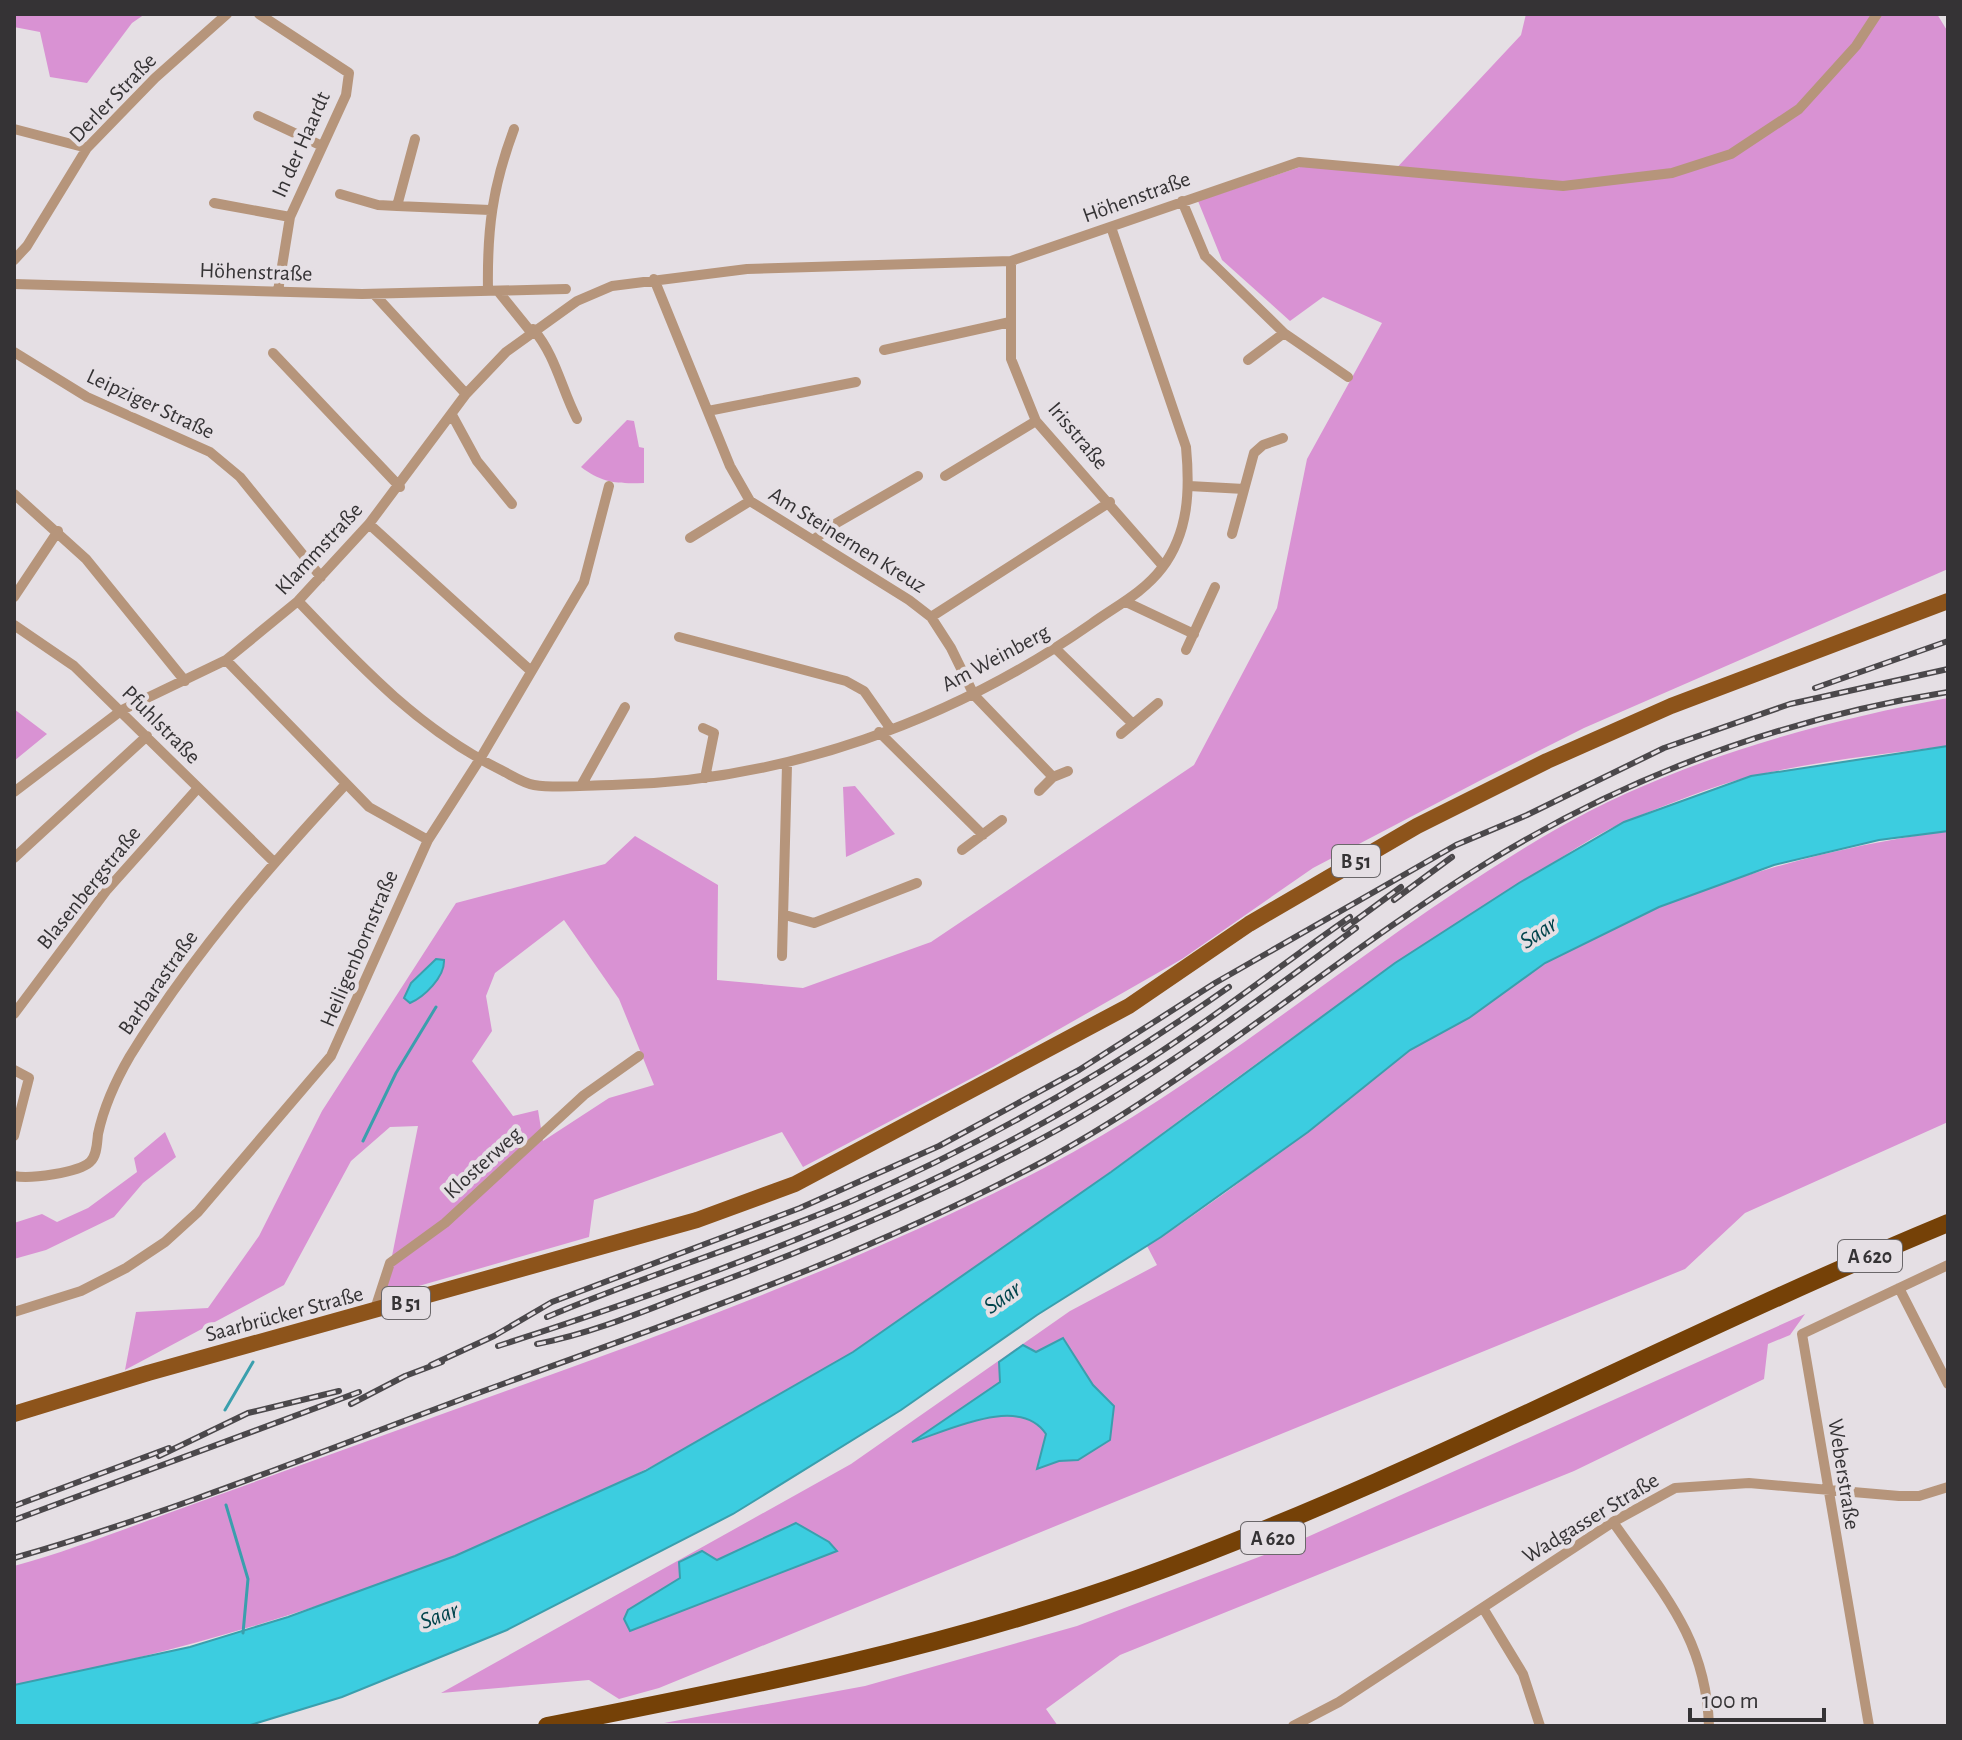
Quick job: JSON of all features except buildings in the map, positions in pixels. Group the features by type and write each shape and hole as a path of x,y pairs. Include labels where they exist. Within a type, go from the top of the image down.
{"highway":[{"name":"A 620","path":"608,1726 936,1642 1090,1595 1181,1562 1398,1472 1745,1311 1948,1223"},
{"name":"A 620","path":"547,1726 722,1698 940,1654 1094,1606 1184,1573 1402,1483 1749,1322 1948,1235"}],"main road":[{"name":"Saarbrücker Straße","path":"14,1414 169,1367 697,1220 795,1184 1129,1006 1249,924 1430,819 1547,761 1671,706 1948,601"}],"street":[{"name":"Derler Straße","path":"14,260 27,246 87,148 155,78 227,14"},
{"name":"In der Haardt","path":"259,14 349,73 346,95 320,145 290,217 278,291"},
{"name":"Höhenstraße","path":"612,286 747,269 1011,261 1299,162 1563,186 1672,173 1731,154 1799,109 1856,46 1877,14"},
{"path":"258,116 320,145"},
{"path":"14,129 87,148"},
{"path":"514,129 497,174 490,210 493,291 554,357 563,391 577,419"},
{"path":"397,206 415,139"},
{"path":"340,194 378,205 490,210"},
{"path":"1182,201 1205,256 1284,333 1348,377"},
{"path":"214,203 290,217"},
{"name":"Am Weinberg","path":"298,601 396,702 480,759 532,785 581,786 705,778 787,765 974,695 1056,649 1126,602 1163,566 1179,537 1189,486 1186,447 1111,227"},
{"name":"Irisstraße","path":"1011,261 1011,359 1036,421 1163,566"},
{"name":"Am Steinernen Kreuz","path":"654,279 730,466 750,501 778,522 813,540 931,617 951,648 974,695 1053,777"},
{"name":"Höhenstraße","path":"14,284 374,294 566,289"},
{"name":"Klammstraße","path":"14,792 122,710 226,660 298,601 400,487 466,394 532,331 577,301 612,286"},
{"path":"374,294 466,394"},
{"path":"884,350 1010,322"},
{"path":"1248,360 1284,333"},
{"name":"Leipziger Straße","path":"14,352 87,397 210,452 240,477 321,577"},
{"path":"273,353 400,487"},
{"path":"708,411 856,382"},
{"path":"452,415 477,461 512,504"},
{"path":"945,476 1036,421"},
{"path":"1232,534 1254,453 1263,445 1283,438"},
{"path":"813,540 918,476"},
{"name":"Heiligenbornstraße","path":"14,1312 68,1296 126,1268 165,1242 198,1212 331,1056 428,840 480,759 584,582 609,486"},
{"path":"1189,486 1244,489"},
{"path":"14,494 86,559 185,681"},
{"path":"690,538 750,501"},
{"path":"931,617 1110,502"},
{"path":"369,524 531,671"},
{"path":"14,597 58,531"},
{"path":"1186,650 1215,587"},
{"path":"1126,602 1194,634"},
{"name":"Pfuhlstraße","path":"14,625 74,666 274,862"},
{"path":"679,637 846,681 864,691 884,730 983,835"},
{"path":"1056,649 1133,724"},
{"path":"226,660 369,807 428,840"},
{"path":"1121,734 1158,703"},
{"path":"581,786 625,707"},
{"path":"703,728 714,733 705,778"},
{"path":"14,858 147,736"},
{"path":"782,956 787,765"},
{"path":"1039,791 1053,777 1068,771"},
{"name":"Barbarastraße","path":"14,1176 29,1178 86,1166 94,1159 109,1100 128,1059 161,1007 274,862 345,785"},
{"name":"Blasenbergstraße","path":"14,1014 106,891 198,788"},
{"path":"962,850 1002,820"},
{"path":"785,915 814,923 917,883"},
{"name":"Klosterweg","path":"374,1312 390,1263 445,1223 584,1095 639,1056"},
{"path":"14,1070 29,1078 14,1136"},
{"path":"1948,1265 1899,1288 1948,1384"},
{"name":"Weberstraße","path":"1869,1726 1826,1489 1802,1334 1899,1288"},
{"name":"Wadgasser Straße","path":"1293,1726 1339,1702 1613,1522 1675,1488 1749,1483 1919,1496 1948,1487"},
{"path":"1613,1522 1689,1633 1708,1695 1709,1726"},
{"path":"1483,1608 1523,1674 1540,1726"}],"shaded area":[{"path":"14,14 145,14 132,23 87,83 50,77 40,32 14,27"},
{"path":"1526,14 1937,14 1948,32 1948,569 1584,728 1483,779 1313,868 1182,959 993,1067 803,1167 782,1132 594,1200 589,1237 384,1296 418,1126 390,1127 351,1161 284,1285 125,1370 136,1312 208,1308 259,1236 322,1111 456,903 605,864 635,836 718,885 717,980 803,988 931,942 1194,765 1277,608 1307,459 1382,323 1323,297 1290,321 1222,260 1198,201 1303,166 1391,174 1521,35","holes":["564,920 619,999 654,1085 609,1098 543,1141 538,1110 513,1116 472,1061 492,1031 486,996 495,973"]},
{"path":"627,420 634,421 639,447 644,448 644,483 611,481 581,467"},
{"path":"1948,698 1948,746 1826,762 1753,776 1675,802 1592,838 1321,1017 933,1299 756,1410 656,1464 554,1514 449,1558 343,1597 235,1632 125,1661 14,1685 14,1566 91,1542 644,1341 886,1243 1044,1168 1111,1130 1238,1047 1424,913 1553,831 1599,806 1695,765 1745,748 1846,720"},
{"path":"14,709 47,734 14,761"},
{"path":"855,786 895,834 846,857 843,787"},
{"path":"1948,831 1948,1122 1745,1213 1685,1269 659,1688 619,1699 589,1680 441,1693 851,1464 1070,1311 1157,1265 1147,1246 1248,1176 1409,1050 1473,1015 1547,962 1642,915 1741,877 1843,850"},
{"path":"165,1132 176,1157 143,1183 114,1217 46,1250 14,1259 14,1223 42,1214 57,1222 88,1208 137,1172 134,1158"},
{"path":"1805,1314 1790,1335 1768,1344 1764,1379 1574,1471 1120,1655 1046,1709 1058,1726 664,1723 865,1686 1077,1626 1285,1547"}],"water":[{"name":"Saar","path":"1948,746 1948,831 1879,840 1774,865 1659,907 1545,963 1469,1018 1410,1050 1308,1132 1161,1237 1037,1315 901,1410 733,1514 507,1630 342,1697 247,1726 14,1726 14,1685 190,1647 288,1617 455,1556 645,1471 853,1352 1111,1172 1395,963 1519,883 1624,822 1751,776"},
{"path":"436,959 444,960 441,973 427,991 410,1003 404,998 411,983"},
{"path":"1063,1338 1093,1385 1114,1406 1110,1440 1078,1460 1059,1461 1037,1469 1046,1434 1034,1422 1019,1417 982,1419 912,1442 1000,1382 999,1362 1023,1345 1036,1352"},
{"path":"796,1523 829,1542 837,1551 630,1631 624,1619 628,1610 680,1578 679,1562 702,1551 717,1560"}],"waterway":[{"path":"363,1141 396,1073 436,1007"},
{"path":"225,1410 253,1362"},
{"path":"226,1505 248,1579 243,1633"}],"railway":[{"path":"1815,688 1948,641"},
{"path":"431,1365 494,1336 552,1302 800,1208 939,1146 1079,1070 1215,983 1456,845 1527,815 1664,748 1790,704 1948,669"},
{"path":"14,1558 253,1478 701,1312 909,1227 1044,1161 1102,1127 1214,1053 1432,898 1488,862 1596,802 1710,754 1768,734 1827,717 1948,692"},
{"path":"1394,900 1452,857"},
{"path":"1344,929 1401,887"},
{"path":"498,1346 660,1291 821,1230 977,1158 1052,1118 1155,1056 1350,917"},
{"path":"537,1344 607,1325 764,1265 978,1172 1138,1082 1356,928"},
{"path":"547,1317 816,1216 903,1178 1000,1129 1094,1076 1229,987"},
{"path":"351,1404 405,1376 442,1362"},
{"path":"159,1456 248,1413 339,1391"},
{"path":"14,1520 359,1392"},
{"path":"14,1506 169,1448"}]}
